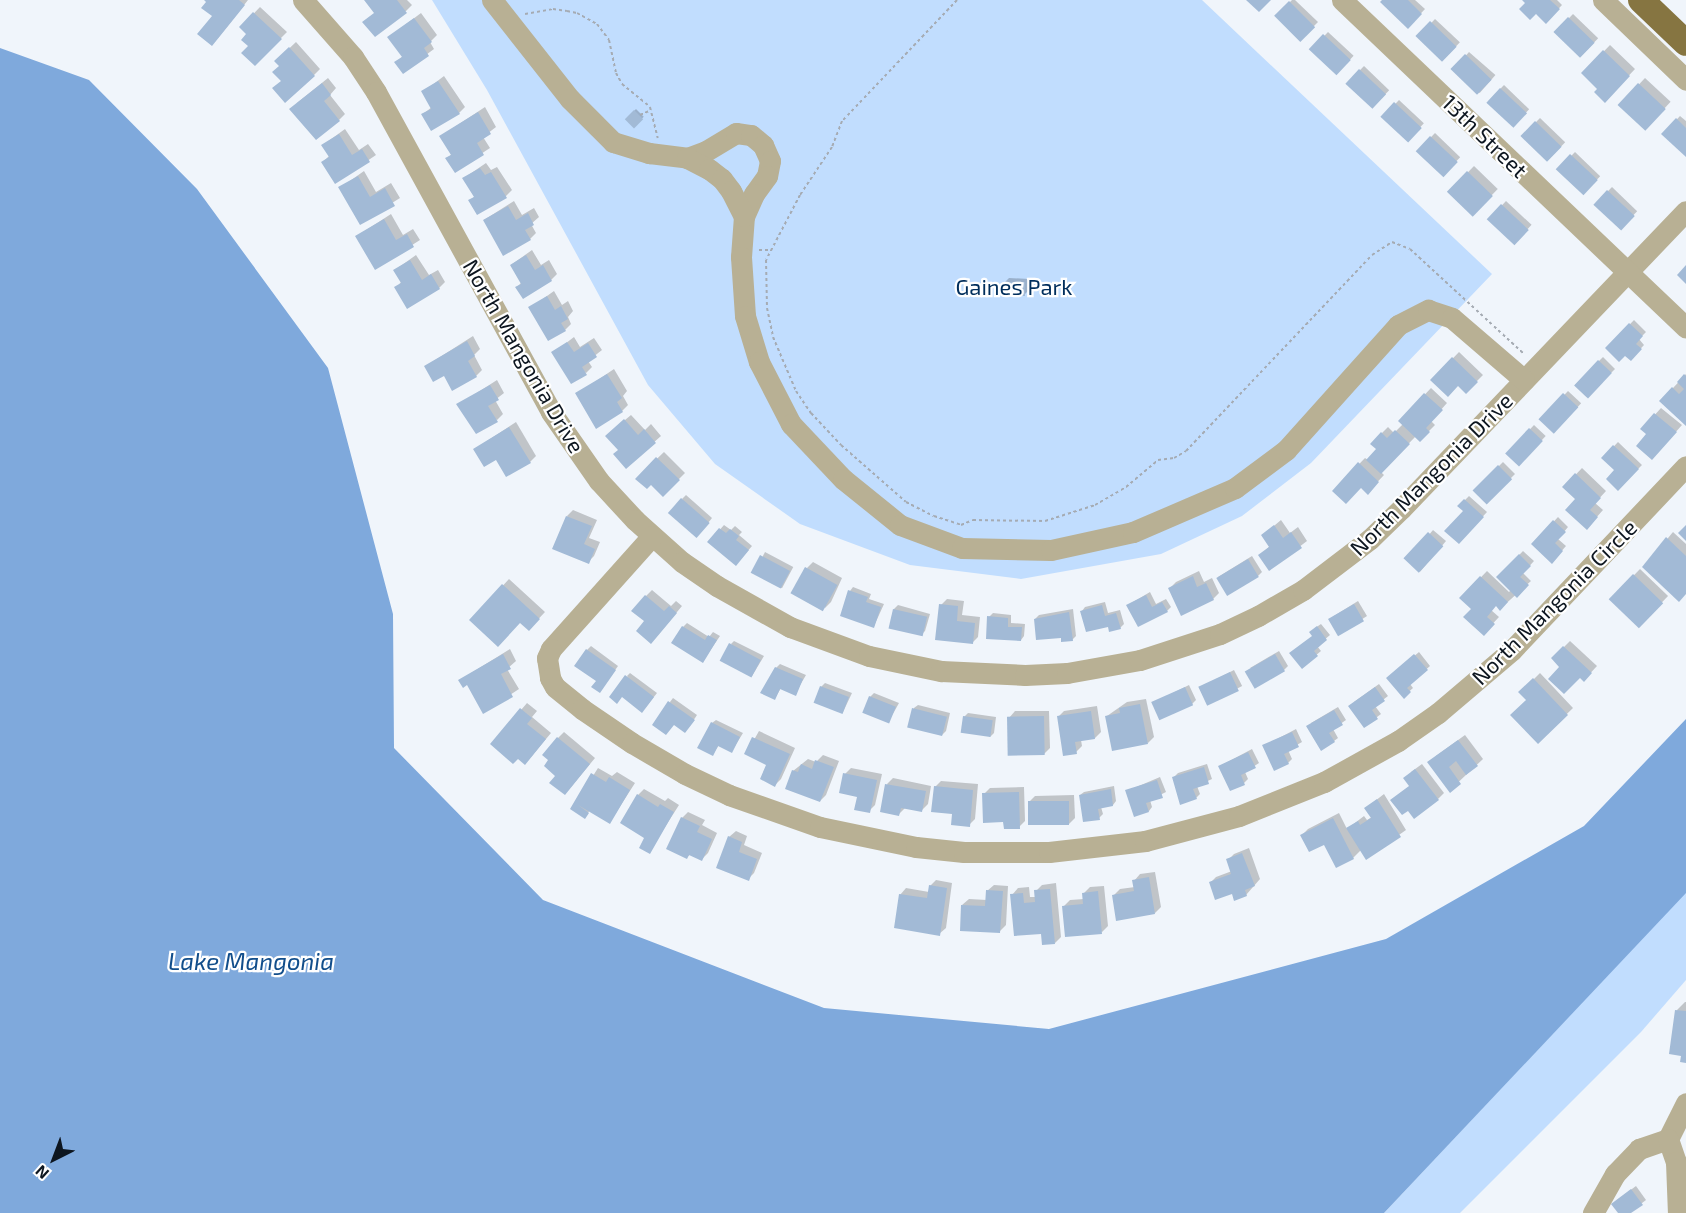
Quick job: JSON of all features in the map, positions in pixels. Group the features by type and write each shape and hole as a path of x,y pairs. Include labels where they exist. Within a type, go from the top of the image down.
{"main road":[{"path":"1641,0 1686,43"}],"street":[{"name":"North Mangonia Drive","path":"303,0 353,57 376,92 568,439 599,481 652,536 717,586 753,608 829,643 869,656 941,671 983,675 1025,675 1098,669 1170,652 1220,634 1304,590 1370,539 1686,211"},
{"path":"492,0 570,99 613,142 649,153 687,158 709,169 722,179 731,191 744,216"},
{"name":"13th Street","path":"1342,0 1627,272"},
{"path":"1603,0 1625,8 1686,80"},
{"path":"687,158 706,151 736,134 751,135 763,146 770,161 767,176 754,194 744,216 741,257 745,316 759,362 791,424 843,479 900,525 962,549 1051,550 1133,532 1235,488 1286,450 1398,325 1428,310 1452,318 1530,373"},
{"path":"1627,272 1686,328"},
{"name":"North Mangonia Circle","path":"652,536 551,649 547,669 550,678 555,687 582,709 632,743 685,774 729,795 820,827 916,847 964,852 1049,852 1145,841 1239,816 1315,786 1374,755 1438,713 1512,650 1686,466"},
{"path":"1593,1213 1615,1174 1639,1149 1668,1139 1686,1103"},
{"path":"1668,1139 1676,1162 1678,1213"}],"path":[{"path":"957,0 842,121 832,147 800,195 766,260 770,323 775,346 800,398 841,445 896,495 923,511 961,525 973,520 1045,521 1076,513 1126,487 1158,460 1181,455 1372,255 1392,242 1410,249 1530,373"},
{"path":"522,15 553,9 577,13 597,24 609,40 616,73 621,84 645,102 651,110 659,141"},
{"path":"640,115 651,110"},
{"path":"752,250 772,250"}],"green space":[{"name":"Gaines Park","path":"432,0 1202,0 1492,274 1311,463 1242,516 1161,554 1021,579 910,565 800,524 715,464 648,385 487,90"},
{"path":"1686,892 1686,980 1641,1032 1460,1213 1384,1213"}],"water":[{"name":"Lake Mangonia","path":"0,48 89,80 197,189 328,368 393,614 394,748 543,900 824,1008 1049,1029 1386,939 1584,826 1686,719 1686,893 1384,1213 0,1213"}],"building":[{"path":"204,0 239,0 245,5 212,46 197,34 212,16 201,8 206,2"},
{"path":"364,0 397,0 407,13 375,37 362,22 374,13"},
{"path":"1246,0 1271,0 1259,12"},
{"path":"1382,0 1408,0 1422,14 1408,29 1380,2"},
{"path":"1522,0 1550,0 1560,9 1546,24 1536,14 1530,20 1519,9 1525,3"},
{"path":"1289,1 1315,27 1300,42 1274,16"},
{"path":"253,12 282,39 255,66 241,53 248,46 241,40 246,34 239,27"},
{"path":"1568,17 1595,43 1580,58 1553,32"},
{"path":"414,18 432,42 424,48 429,56 403,74 394,62 402,57 387,37"},
{"path":"1430,21 1457,47 1442,62 1415,36"},
{"path":"1323,34 1351,60 1336,75 1309,49"},
{"path":"289,47 315,76 285,103 272,88 281,81 272,72 279,66 274,61"},
{"path":"1603,50 1630,76 1605,103 1594,92 1597,89 1581,73"},
{"path":"1465,54 1492,80 1477,95 1450,69"},
{"path":"1359,69 1386,94 1372,109 1345,84"},
{"path":"438,81 460,114 431,131 421,114 431,109 421,91"},
{"path":"322,83 331,95 324,101 340,121 316,140 289,109"},
{"path":"1638,83 1666,109 1645,131 1618,105"},
{"path":"1500,88 1527,113 1513,128 1486,103"},
{"path":"1394,102 1422,128 1408,143 1380,117"},
{"path":"634,110 643,119 634,128 625,119"},
{"path":"478,112 491,134 477,143 484,155 455,173 445,158 451,155 439,136"},
{"path":"1676,118 1686,128 1686,157 1661,134"},
{"path":"1535,121 1562,147 1547,162 1520,136"},
{"path":"339,134 352,155 362,149 370,162 335,184 321,162 329,157 321,145"},
{"path":"1430,136 1458,162 1443,177 1416,151"},
{"path":"1570,154 1598,180 1583,195 1556,169"},
{"path":"480,168 485,175 491,172 507,198 477,215 468,200 474,197 462,178"},
{"path":"1467,171 1493,196 1473,217 1447,192"},
{"path":"358,176 370,197 385,188 395,206 360,225 338,187"},
{"path":"1607,190 1635,216 1621,231 1593,205"},
{"path":"1501,204 1529,230 1514,245 1487,219"},
{"path":"508,206 516,220 528,213 534,225 525,230 531,240 503,256 483,220"},
{"path":"384,219 396,240 407,234 414,247 375,270 355,236"},
{"path":"526,255 535,270 543,265 552,281 523,299 515,287 521,284 510,265"},
{"path":"410,260 422,280 431,274 440,289 407,309 394,287 401,283 393,270"},
{"path":"1686,265 1686,284 1677,275"},
{"path":"1004,282 1025,282 1025,296 1004,296"},
{"path":"547,296 555,310 561,306 568,319 561,323 566,331 548,341 528,307"},
{"path":"1629,323 1643,336 1636,344 1642,349 1631,361 1625,356 1619,362 1605,348"},
{"path":"467,341 475,356 468,361 477,377 452,391 444,376 433,382 424,366"},
{"path":"567,342 574,352 588,343 597,357 582,367 587,375 571,384 551,352"},
{"path":"1452,357 1478,382 1466,394 1458,386 1448,397 1430,380"},
{"path":"1598,360 1612,373 1588,399 1574,386"},
{"path":"607,374 622,398 617,402 623,412 596,429 575,393"},
{"path":"1684,374 1686,376 1686,426 1659,401 1672,387 1679,394 1684,389 1677,382"},
{"path":"490,385 499,400 488,406 498,422 476,434 456,404"},
{"path":"1424,393 1443,410 1426,428 1430,432 1420,442 1398,421"},
{"path":"1563,393 1578,407 1554,434 1538,419"},
{"path":"1654,413 1677,432 1652,460 1636,446 1646,434 1640,429"},
{"path":"624,419 638,435 644,429 656,443 626,469 613,454 618,450 605,436"},
{"path":"509,427 531,463 506,477 496,460 484,467 473,449"},
{"path":"1529,428 1543,441 1519,467 1505,454"},
{"path":"1395,430 1410,444 1381,474 1366,460 1376,449 1370,444 1381,432 1387,438"},
{"path":"1613,445 1639,469 1618,491 1606,479 1614,470 1601,458"},
{"path":"656,457 680,480 663,497 651,485 647,489 635,479"},
{"path":"1358,462 1379,482 1368,495 1361,488 1346,504 1332,491"},
{"path":"1498,465 1512,479 1487,505 1473,490"},
{"path":"1575,473 1601,498 1590,510 1598,517 1587,530 1565,510 1575,499 1562,487"},
{"path":"681,498 710,523 697,538 668,513"},
{"path":"1464,499 1484,517 1459,544 1444,531 1463,511 1457,506"},
{"path":"566,516 592,526 584,544 595,549 589,564 552,549"},
{"path":"1553,520 1566,532 1555,543 1563,551 1552,564 1531,544"},
{"path":"1274,525 1283,538 1291,532 1302,548 1269,571 1258,555 1269,547 1261,535"},
{"path":"1686,525 1686,541 1678,533"},
{"path":"719,528 726,533 730,529 739,536 736,540 749,550 736,566 707,542"},
{"path":"1428,532 1443,546 1419,573 1403,558"},
{"path":"1666,537 1686,556 1686,594 1679,602 1642,567"},
{"path":"1519,554 1531,566 1520,577 1529,585 1517,598 1496,577"},
{"path":"760,555 790,571 781,589 751,573"},
{"path":"1248,559 1259,577 1227,596 1216,578"},
{"path":"805,567 837,585 823,611 790,593"},
{"path":"1633,574 1663,603 1639,628 1609,599"},
{"path":"1193,576 1197,587 1206,583 1214,600 1181,616 1168,588"},
{"path":"1480,576 1508,602 1500,611 1496,606 1487,617 1495,624 1484,636 1463,617 1471,609 1459,598"},
{"path":"502,584 540,619 529,631 520,623 498,647 469,620"},
{"path":"848,590 868,597 866,602 881,607 874,628 840,616"},
{"path":"645,595 664,611 669,606 677,613 651,644 636,631 644,621 631,611"},
{"path":"1146,595 1152,607 1162,602 1168,612 1138,627 1126,605"},
{"path":"939,604 958,606 957,621 975,623 973,644 935,640"},
{"path":"1354,604 1364,621 1338,636 1328,619"},
{"path":"1102,605 1105,616 1116,613 1121,629 1109,632 1108,627 1086,632 1080,611"},
{"path":"893,609 927,617 923,636 889,628"},
{"path":"1069,612 1073,641 1061,642 1061,638 1036,640 1034,619"},
{"path":"987,616 1008,618 1008,627 1022,627 1021,641 986,639"},
{"path":"682,626 705,640 708,635 717,640 703,663 671,643"},
{"path":"1317,626 1327,640 1314,651 1318,656 1302,669 1289,653 1312,636 1309,632"},
{"path":"729,643 761,660 751,678 720,661"},
{"path":"1563,646 1592,673 1584,682 1580,678 1564,694 1548,679 1559,667 1551,658"},
{"path":"586,649 616,670 600,693 591,687 596,681 574,666"},
{"path":"503,654 511,669 501,674 513,697 483,714 467,685 463,688 458,680"},
{"path":"1275,654 1285,671 1255,689 1245,672"},
{"path":"1414,654 1428,670 1407,688 1411,692 1404,699 1386,678"},
{"path":"775,667 803,679 796,696 780,689 775,700 760,693"},
{"path":"1230,672 1239,691 1207,706 1198,687"},
{"path":"625,675 654,697 642,713 622,697 617,704 609,697"},
{"path":"1533,678 1568,715 1538,744 1510,715 1526,700 1518,692"},
{"path":"820,686 849,697 842,714 814,703"},
{"path":"1185,687 1193,705 1159,720 1151,702"},
{"path":"1375,687 1385,701 1372,710 1378,719 1364,728 1348,706"},
{"path":"869,696 896,707 889,724 862,713"},
{"path":"668,701 695,720 685,733 674,725 666,735 652,725"},
{"path":"1140,704 1148,744 1112,751 1105,716 1120,713 1119,708"},
{"path":"520,708 532,718 527,724 546,739 525,765 518,759 513,764 490,744"},
{"path":"912,708 947,717 942,736 907,727"},
{"path":"1334,710 1343,725 1329,733 1335,742 1321,751 1306,726"},
{"path":"1091,711 1095,739 1075,742 1077,754 1063,756 1057,716"},
{"path":"963,716 993,720 990,737 961,733"},
{"path":"1044,716 1045,755 1008,756 1007,717"},
{"path":"711,722 740,737 732,753 718,746 713,756 697,748"},
{"path":"1292,732 1299,747 1284,754 1289,764 1274,771 1262,745"},
{"path":"557,737 590,764 565,795 549,783 555,776 544,766 548,760 542,755"},
{"path":"752,737 790,754 775,787 760,779 766,765 744,754"},
{"path":"1458,740 1478,766 1466,775 1456,761 1449,767 1461,784 1450,793 1427,762"},
{"path":"1248,752 1256,768 1241,775 1245,785 1230,791 1218,766"},
{"path":"815,760 834,767 820,802 785,789 792,770 798,772 801,764 812,769"},
{"path":"1204,767 1209,784 1193,789 1197,799 1180,805 1172,777"},
{"path":"1415,769 1439,800 1414,819 1408,811 1402,815 1390,800 1409,786 1403,778"},
{"path":"591,773 606,782 609,777 630,790 610,824 578,805 589,813 585,819 570,809"},
{"path":"843,773 877,780 870,813 854,810 857,797 839,793"},
{"path":"1157,780 1163,798 1146,803 1149,812 1134,817 1125,790"},
{"path":"885,784 926,791 922,812 901,808 899,816 880,812"},
{"path":"934,786 973,790 970,827 951,825 952,814 931,812"},
{"path":"1111,789 1113,806 1098,809 1100,820 1083,822 1079,795"},
{"path":"1019,792 1020,829 1004,829 1003,822 983,823 982,793"},
{"path":"637,794 658,807 660,804 674,812 650,854 639,848 644,838 620,823"},
{"path":"1377,799 1401,837 1366,860 1346,828 1358,821 1360,825 1371,818 1364,808"},
{"path":"1028,801 1069,801 1069,825 1028,825"},
{"path":"681,817 700,826 697,832 712,839 702,861 689,855 687,859 666,849"},
{"path":"1333,818 1354,859 1336,868 1324,845 1309,852 1300,835"},
{"path":"728,836 742,842 739,852 757,859 749,881 716,868"},
{"path":"1242,853 1255,886 1245,890 1247,896 1234,901 1232,894 1215,900 1209,882 1231,874 1226,859"},
{"path":"1149,877 1155,914 1116,921 1112,895 1134,891 1132,880"},
{"path":"929,885 947,888 940,936 894,928 899,894 927,898"},
{"path":"1050,889 1055,944 1042,945 1041,934 1014,936 1010,894 1023,893 1024,903 1035,902 1034,890"},
{"path":"986,890 1003,891 1000,933 960,931 961,905 985,906"},
{"path":"1098,891 1102,934 1065,937 1062,906 1083,904 1082,893"},
{"path":"1675,1010 1686,1011 1686,1063 1680,1062 1681,1056 1669,1054"},
{"path":"1631,1189 1643,1205 1631,1213 1618,1213 1611,1204"}]}
